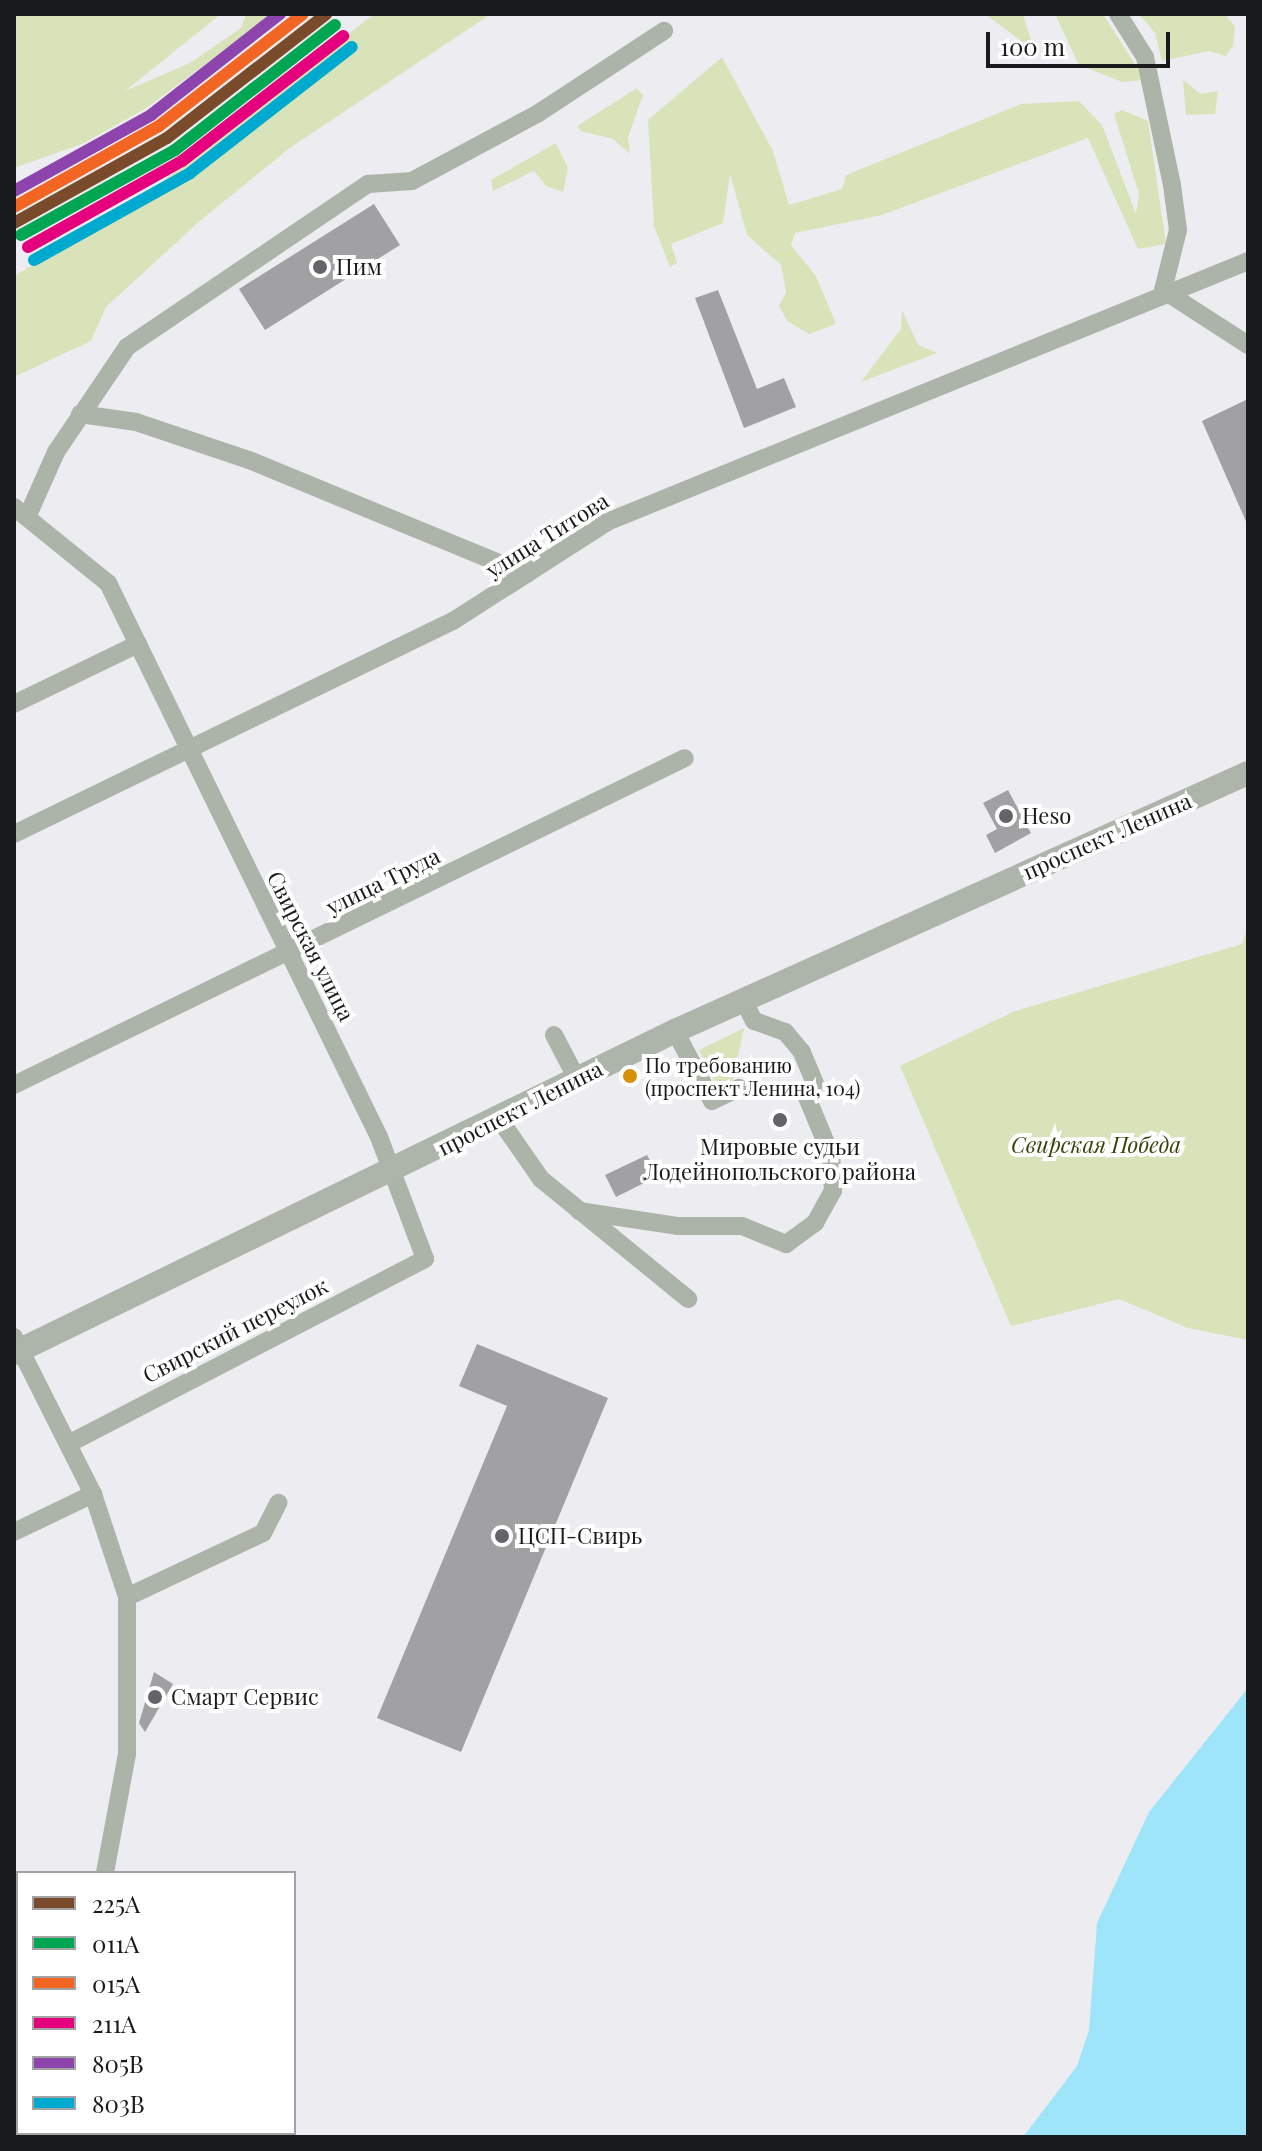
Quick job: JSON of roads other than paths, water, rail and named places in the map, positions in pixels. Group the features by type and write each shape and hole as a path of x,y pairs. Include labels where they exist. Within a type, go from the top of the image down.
{"main road":[{"name":"проспект Ленина","path":"16,1347 500,1120 743,999 1248,773"}],"street":[{"path":"1118,14 1145,57 1172,185 1178,230 1163,290 1248,345"},
{"path":"21,511 80,414 127,347 368,184 412,181 537,114 664,31"},
{"name":"улица Титова","path":"14,834 453,621 607,522 1163,290 1248,261"},
{"path":"80,414 136,422 249,460 526,574"},
{"name":"Свирская улица","path":"21,511 108,583 392,1171 425,1259"},
{"path":"14,704 141,651"},
{"name":"улица Труда","path":"14,1085 685,758"},
{"path":"579,1211 677,1226 742,1226 786,1244 815,1223 833,1191 831,1155 806,1095 817,1088 802,1052 785,1032 754,1021 743,999"},
{"path":"675,1031 712,1101 739,1088"},
{"path":"554,1035 577,1079"},
{"path":"500,1120 541,1179 688,1299"},
{"name":"Свирский переулок","path":"68,1444 425,1259"},
{"path":"16,1347 93,1494 127,1597 127,1754 105,1871"},
{"path":"14,1532 93,1494"},
{"path":"127,1597 263,1533 278,1503"}],"water":[{"path":"1248,1688 1248,2137 1023,2137 1077,2066 1089,2030 1097,1923 1149,1812"}],"place":[{"name":"Пим","path":"320,267"},
{"name":"Heso","path":"1006,816"},
{"name":"По требованию (проспект Ленина, 104)","path":"630,1076"},
{"name":"Мировые судьи Лодейнопольского района","path":"780,1120"},
{"name":"ЦСП-Свирь","path":"502,1536"},
{"name":"Смарт Сервис","path":"155,1697"}],"park label":[{"name":"Свирская Победа","path":"1096,1145"}]}
